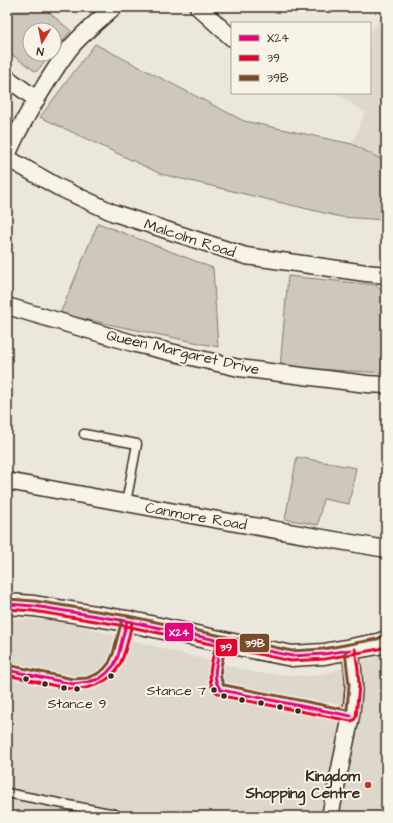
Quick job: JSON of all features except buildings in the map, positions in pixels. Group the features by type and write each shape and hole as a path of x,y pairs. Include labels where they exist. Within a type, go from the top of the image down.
{"street":[{"path":"7,157 11,144 36,99 57,66 71,47 114,7"},
{"path":"198,7 231,37"},
{"path":"7,78 36,99"},
{"name":"Malcolm Road","path":"7,157 58,187 114,213 246,256 386,275"},
{"name":"Queen Margaret Drive","path":"7,306 136,344 239,368 386,385"},
{"name":"Canmore Road","path":"7,481 228,522 386,549"},
{"path":"7,604 34,606 127,621 292,656 324,654 350,650 386,641"},
{"path":"330,816 351,716 354,686 350,650"}],"lane":[{"path":"84,434 137,444 126,503"},
{"path":"7,670 73,684 84,684 96,681 106,674 114,665 120,651 127,621"},
{"path":"222,642 215,671 215,682 220,689 351,716"},
{"path":"7,793 115,814"}],"shaded area":[{"path":"7,7 43,7 60,22 22,22 22,62 7,51"},
{"path":"386,11 386,162 352,144 365,112 338,94 371,94 371,32"},
{"path":"62,23 71,31 62,42"},
{"path":"95,44 244,121 352,144 386,162 386,220 341,217 161,174 40,117"},
{"path":"22,62 44,62 36,72"},
{"path":"98,223 213,268 218,347 60,314"},
{"path":"288,276 376,285 386,295 386,373 280,367"},
{"path":"297,457 356,468 349,504 323,499 318,525 285,519"},
{"path":"7,619 45,620 84,627 257,673 307,676 327,673 386,654 386,816 7,816"}],"transit line":[{"name":"39B","path":"7,599 35,601 128,616 292,651 323,649 377,639 384,636"},
{"name":"X24","path":"7,604 34,606 127,621 292,656 324,654 350,650"},
{"name":"39","path":"7,609 33,611 126,626 291,661 325,659 379,649 386,646"},
{"name":"39B","path":"8,665 73,679 87,678 97,674 109,663 113,654 122,620"},
{"name":"X24","path":"7,670 73,684 99,679 114,665 118,656 127,621"},
{"name":"39","path":"7,675 71,689 87,688 100,684 111,676 119,666 125,650 132,622"},
{"name":"39","path":"217,641 210,669 210,677 214,690 222,696 351,721 356,717 359,685 355,649"},
{"name":"X24","path":"222,642 215,673 217,685 221,690 351,716"},
{"name":"39B","path":"227,643 221,670 224,685 347,710 349,685 345,651"}],"place":[{"name":"Stance 9","path":"77,689"},
{"name":"Stance 7","path":"214,690"},
{"name":"Kingdom Shopping Centre","path":"368,785"}]}
